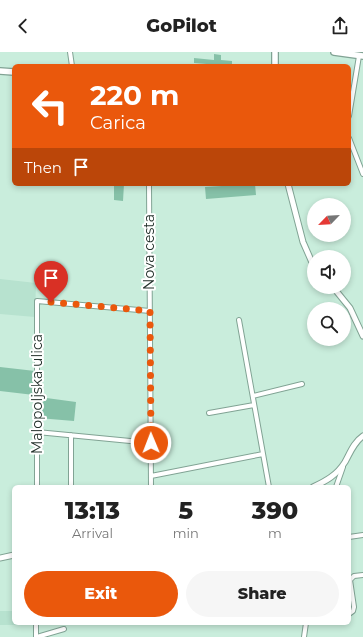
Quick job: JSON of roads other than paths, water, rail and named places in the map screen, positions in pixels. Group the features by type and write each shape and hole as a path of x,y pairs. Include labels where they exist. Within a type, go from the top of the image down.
{"main road":[{"path":"275,52 275,64"},
{"path":"334,52 353,53 361,56"},
{"path":"0,71 12,72"}],"street":[{"path":"70,52 72,64"},
{"path":"351,106 361,56"},
{"path":"351,143 363,174"},
{"name":"Nova cesta","path":"149,186 151,485"},
{"path":"289,186 304,247 307,253"},
{"path":"339,294 350,308 363,336"},
{"name":"Malopoljska ulica","path":"38,485 37,301 150,311"},
{"path":"239,320 269,485"},
{"path":"253,396 302,384"},
{"path":"209,413 254,405"},
{"path":"37,432 151,443"},
{"path":"71,435 71,485"},
{"path":"336,485 344,464 355,444 363,436"},
{"path":"150,476 263,454"},
{"path":"317,485 329,479 344,464"},
{"path":"329,479 335,480 336,485"},
{"path":"351,537 363,535"},
{"path":"0,558 12,555"},
{"path":"351,579 354,576 363,575"},
{"path":"351,587 354,611 351,613"},
{"path":"36,625 36,637 64,629"},
{"path":"304,637 306,625"}]}
